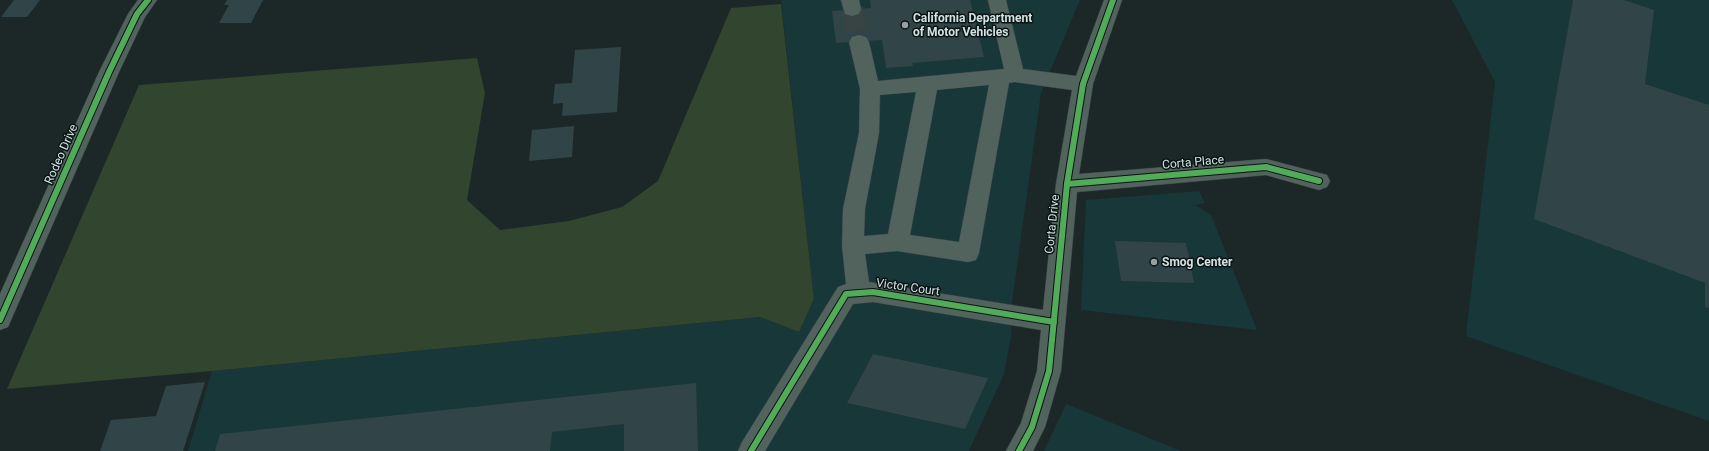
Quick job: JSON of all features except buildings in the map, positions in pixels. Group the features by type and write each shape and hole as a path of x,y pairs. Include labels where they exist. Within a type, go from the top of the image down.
{"street":[{"name":"Rodeo Drive","path":"0,320 109,72 138,14 148,0"},
{"path":"853,246 898,242 968,253 1008,76 997,0"},
{"name":"Corta Drive","path":"1019,451 1032,427 1049,372 1067,184 1083,84 1113,0"},
{"path":"859,42 870,89 869,133 854,209 853,246 859,293"},
{"path":"870,89 1008,76 1083,84"},
{"path":"898,242 928,84"},
{"name":"Corta Place","path":"1067,184 1266,167 1319,181"},
{"name":"Victor Court","path":"751,451 846,294 873,292 1054,322"}],"shaded area":[{"path":"781,0 1080,0 1041,93 1012,302 1011,336 1004,374 969,451 188,451 212,371 760,317 799,332 814,299"},
{"path":"1452,0 1709,0 1709,421 1466,336 1495,82"},
{"path":"1199,191 1205,203 1195,205 1211,215 1257,330 1081,310 1086,200"},
{"path":"1066,404 1086,412 1181,451 1044,451"}],"green space":[{"path":"781,4 814,299 799,332 760,317 212,371 7,389 139,85 477,58 485,93 467,200 500,230 569,221 622,207 658,181 731,8"}],"tunnel":[{"path":"852,9 859,42"}],"cycle path":[{"path":"0,320 109,72 137,14 148,0"},
{"path":"1019,451 1032,427 1049,371 1067,184 1083,84 1113,0"},
{"path":"1067,184 1266,167 1319,181"},
{"path":"751,451 846,294 873,292 1054,322"}],"place":[{"name":"California Department of Motor Vehicles","path":"905,25"},
{"name":"Smog Center","path":"1154,262"}]}
